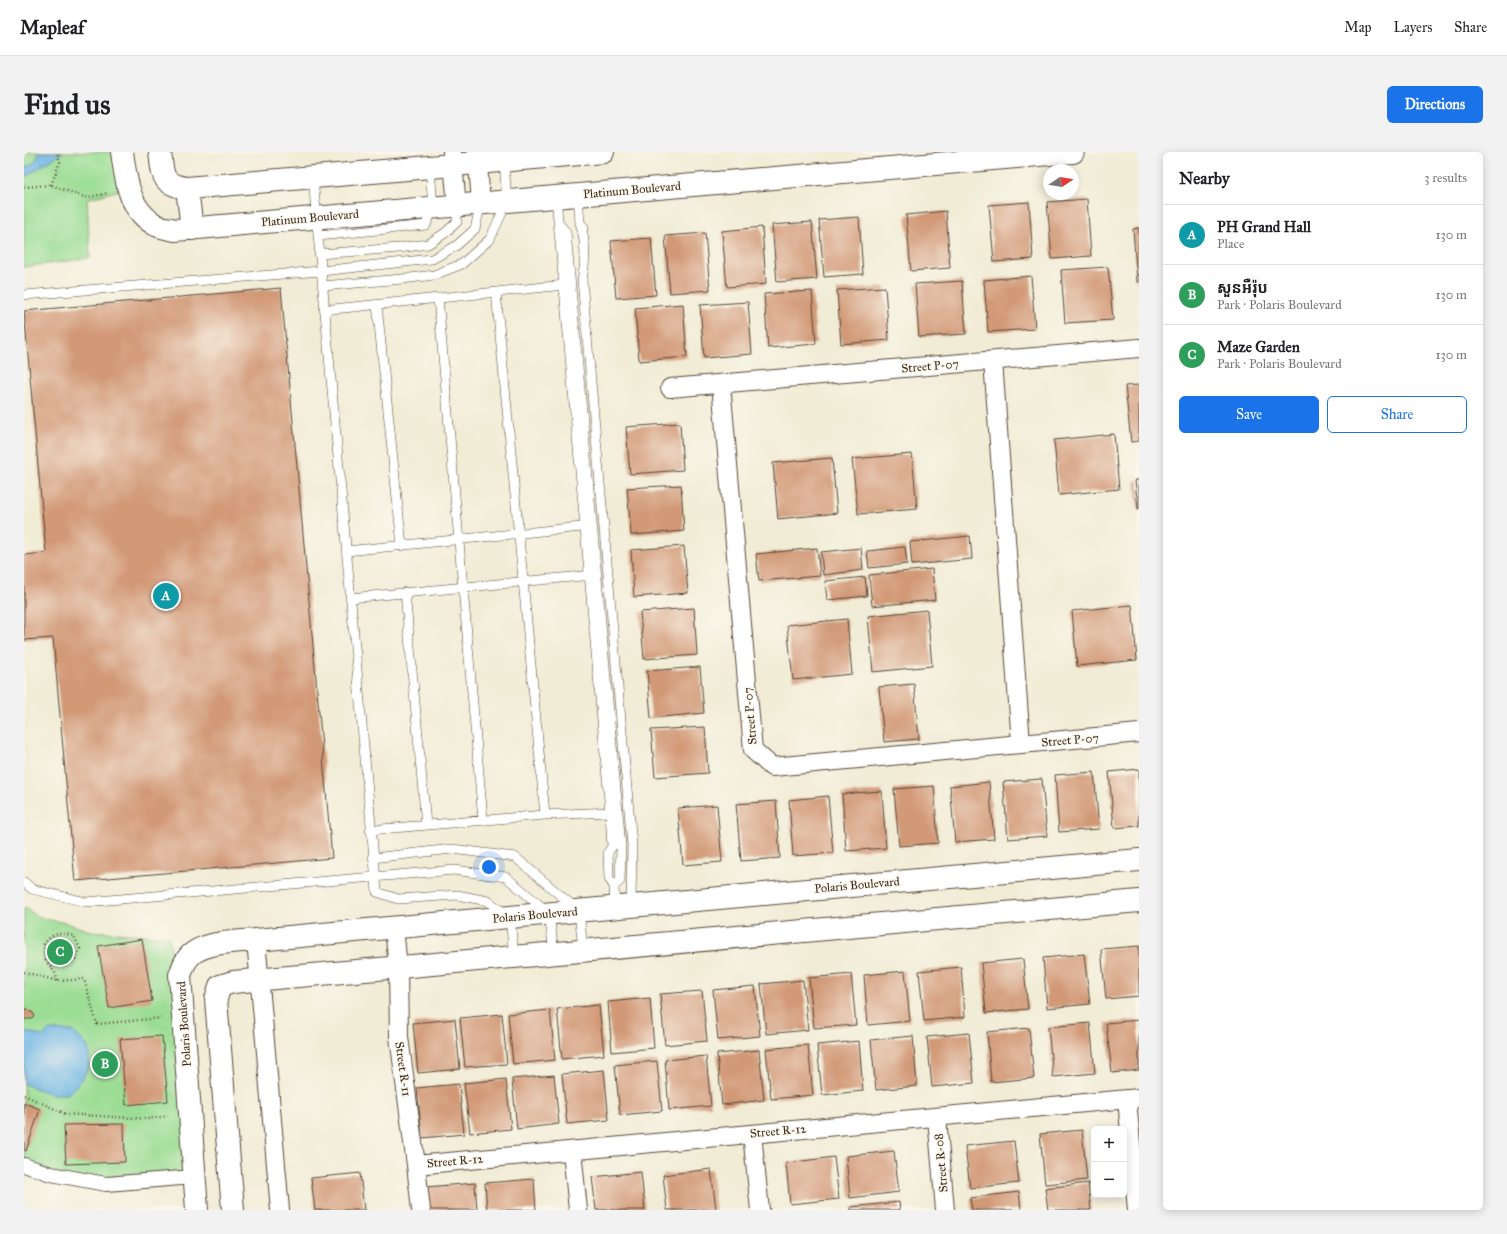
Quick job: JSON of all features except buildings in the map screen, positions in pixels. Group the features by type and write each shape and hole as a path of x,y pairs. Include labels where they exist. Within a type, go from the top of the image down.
{"street":[{"name":"Platinum Boulevard","path":"122,152 127,188 138,211 155,225 175,230 317,227 433,208 481,203 507,202 1073,152"},
{"path":"160,152 162,174 173,186 187,188 430,167 453,159 477,158 504,161 603,152"},
{"path":"477,158 481,203"},
{"path":"453,159 457,206"},
{"path":"187,188 192,229"},
{"name":"Street P-07","path":"670,388 1139,348"},
{"path":"993,361 1021,744"},
{"name":"Street P-07","path":"722,384 753,750 772,767 1139,733"},
{"name":"Polaris Boulevard","path":"197,1210 180,975 186,960 198,950 217,944 256,940 579,911 626,901 1139,860"},
{"path":"233,1210 216,999 220,986 233,982 260,979 1139,901"},
{"name":"Street R-11","path":"394,928 398,967 398,1037 421,1210"},
{"path":"256,940 280,1210"},
{"path":"1133,1098 1137,1210"},
{"name":"Street R-12","path":"416,1165 1133,1098"},
{"name":"Street R-08","path":"937,1116 945,1210"},
{"path":"752,1134 760,1210"},
{"path":"572,1151 578,1210"},
{"path":"24,1166 50,1174 106,1184 194,1177"}],"lane":[{"path":"322,286 434,275 462,264 490,239 507,202 504,161"},
{"path":"430,167 433,208"},
{"path":"313,178 370,830 376,877 376,892 398,899 457,894 488,900 510,917 514,957"},
{"path":"556,197 558,224 566,264 620,881 614,886 626,901 637,883 636,851 632,845 582,280 589,266 586,230 580,223 578,195"},
{"path":"24,295 321,272 432,259 456,246 475,229 481,203"},
{"path":"320,254 399,248 428,244 445,233 457,222 457,206"},
{"path":"566,264 564,285 589,527"},
{"path":"324,310 564,285"},
{"path":"496,292 545,815"},
{"path":"438,298 483,820"},
{"path":"377,305 402,546"},
{"path":"346,551 603,525"},
{"path":"350,598 608,573"},
{"path":"593,575 610,812 616,847"},
{"path":"405,592 426,825"},
{"path":"370,830 545,815 610,812"},
{"path":"373,858 452,849 515,858 579,911 583,950"},
{"path":"24,882 32,889 86,902 454,870 506,877 549,913 554,953"}],"path":[{"path":"51,185 60,162 58,152"},
{"path":"24,187 51,185 87,198 127,188"},
{"path":"58,982 55,973 45,959 44,944 51,936 62,932 74,936 80,949 78,957 71,964 63,966 56,957 56,946 66,943 71,951 66,955"},
{"path":"24,972 58,982 84,979 97,1024 184,1015"},
{"path":"24,1095 66,1114 146,1119 190,1113"}],"green space":[{"path":"24,152 122,152 127,188 87,199 90,258 24,267"},
{"path":"24,907 40,918 66,923 90,931 169,937 184,1015 194,1177 106,1184 24,1165"}],"water":[{"path":"39,152 63,152 24,178 24,168 35,162"},
{"path":"49,1030 73,1031 88,1048 88,1068 82,1079 68,1094 51,1094 24,1084 24,1031 43,1036"}],"place":[{"name":"PH Grand Hall","path":"166,596"},
{"name":"Maze Garden","path":"60,952"},
{"name":"សួនអឺរ៉ុប","path":"105,1064"}]}
